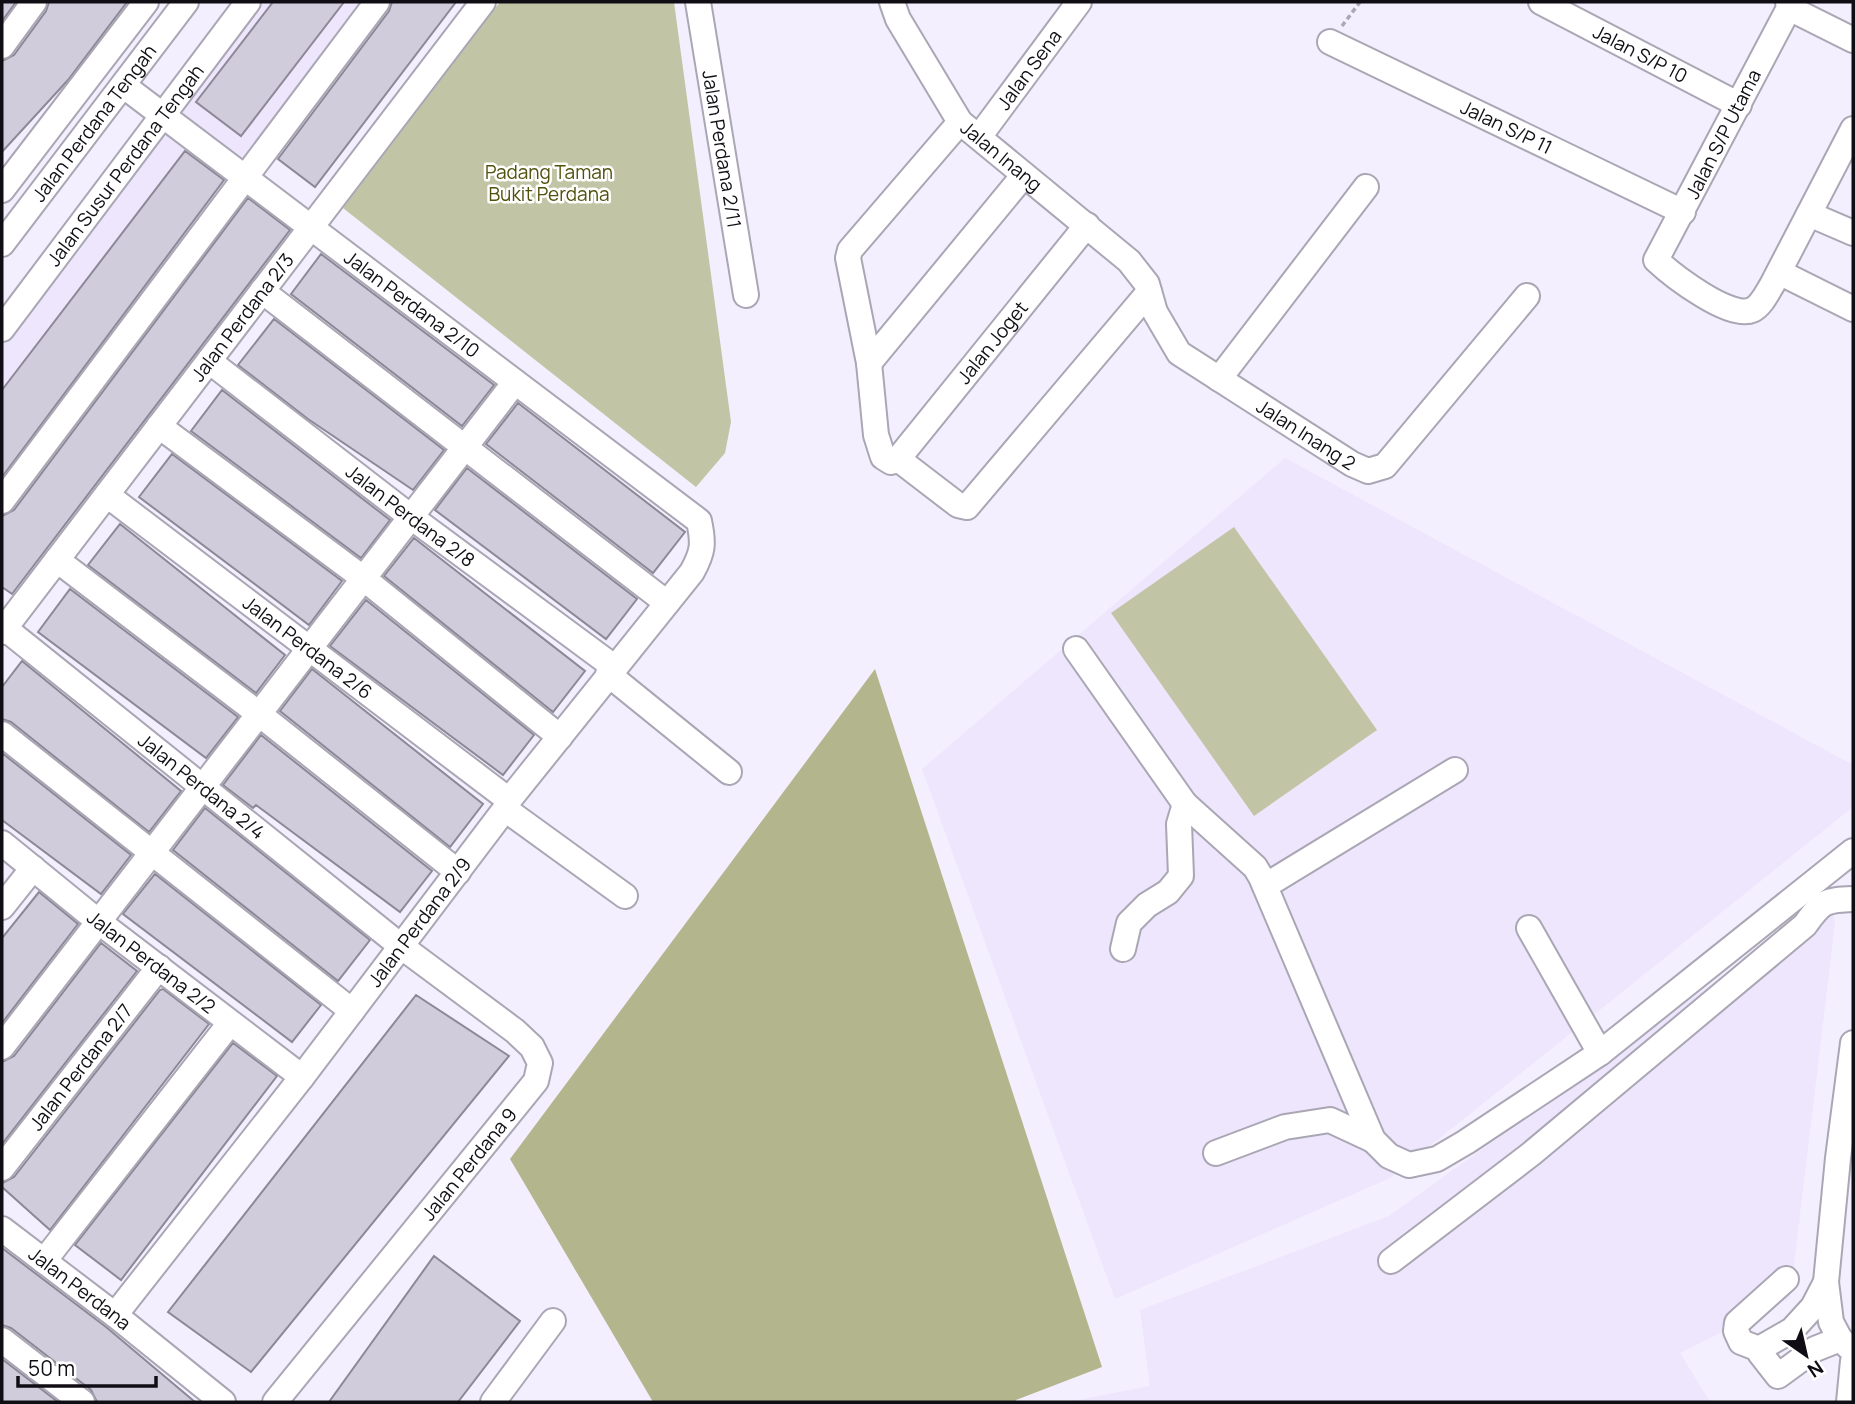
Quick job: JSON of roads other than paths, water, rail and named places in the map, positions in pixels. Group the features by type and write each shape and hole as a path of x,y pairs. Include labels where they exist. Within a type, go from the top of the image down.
{"street":[{"path":"2,46 34,2"},
{"path":"2,190 146,2"},
{"name":"Jalan Perdana Tengah","path":"3,241 187,2"},
{"name":"Jalan Susur Perdana Tengah","path":"2,329 248,2"},
{"path":"2,501 377,2"},
{"name":"Jalan Perdana 2/3","path":"3,629 483,2"},
{"name":"Jalan Perdana 2/11","path":"698,2 746,295"},
{"name":"Jalan Inang","path":"892,2 898,19 970,129 1129,261 1148,288"},
{"name":"Jalan Sena","path":"869,363 848,258 850,250 970,129 1079,2"},
{"name":"Jalan S/P 10","path":"1541,2 1739,105"},
{"name":"Jalan S/P Utama","path":"1779,272 1758,306 1750,312 1741,312 1697,293 1656,260 1739,105 1788,5 1853,40"},
{"name":"Jalan S/P 11","path":"1330,42 1683,212"},
{"name":"Jalan Perdana 2/10","path":"124,86 699,521"},
{"path":"1853,129 1779,272 1853,309"},
{"path":"1024,174 869,363 876,435 883,457 891,462 898,459 958,505 967,507 1148,288"},
{"path":"1219,379 1366,187"},
{"path":"1809,214 1853,233"},
{"name":"Jalan Joget","path":"898,459 1087,225"},
{"name":"Jalan Inang 2","path":"1148,288 1155,312 1179,353 1352,464 1368,471 1385,466 1527,296"},
{"path":"262,291 667,603"},
{"name":"Jalan Perdana 2/8","path":"209,361 611,671 729,772"},
{"path":"2,1047 515,382"},
{"path":"159,426 363,578 559,737"},
{"name":"Jalan Perdana 2/6","path":"107,495 310,648 625,896"},
{"name":"Jalan Perdana 2/9","path":"115,1315 402,947 559,737 692,572 701,556 703,541 699,521"},
{"path":"57,560 458,872"},
{"name":"Jalan Perdana 2/4","path":"3,629 402,947"},
{"path":"1076,649 1185,804 1255,867 1373,1140"},
{"path":"2,734 352,1011"},
{"path":"1265,886 1455,770"},
{"path":"1123,949 1129,923 1147,905 1168,892 1181,876 1179,824 1185,804"},
{"name":"Jalan Perdana 2/2","path":"2,843 99,922 302,1077"},
{"path":"1216,1153 1285,1127 1330,1120 1373,1140 1389,1156 1409,1165 1437,1159 1600,1053 1853,851"},
{"path":"2,907 33,868"},
{"path":"1391,1261 1542,1145 1805,925 1822,905 1830,900 1853,899"},
{"path":"1529,928 1600,1053"},
{"name":"Jalan Perdana 9","path":"275,1402 536,1082 540,1063 532,1047 515,1031 402,947"},
{"name":"Jalan Perdana 2/7","path":"2,1168 159,967"},
{"path":"44,1261 230,1023"},
{"path":"1786,1279 1737,1323 1736,1331 1741,1342 1759,1349 1778,1376 1815,1349 1847,1345 1831,1322 1826,1282 1846,1159 1853,1043"},
{"name":"Jalan Perdana","path":"2,1229 223,1402"},
{"path":"1759,1349 1792,1330 1813,1307 1826,1282"},
{"path":"493,1402 554,1321"},
{"path":"2,1340 82,1402"},
{"path":"1849,1402 1853,1361"}],"park label":[{"name":"Padang Taman Bukit Perdana","path":"549,183"}]}
